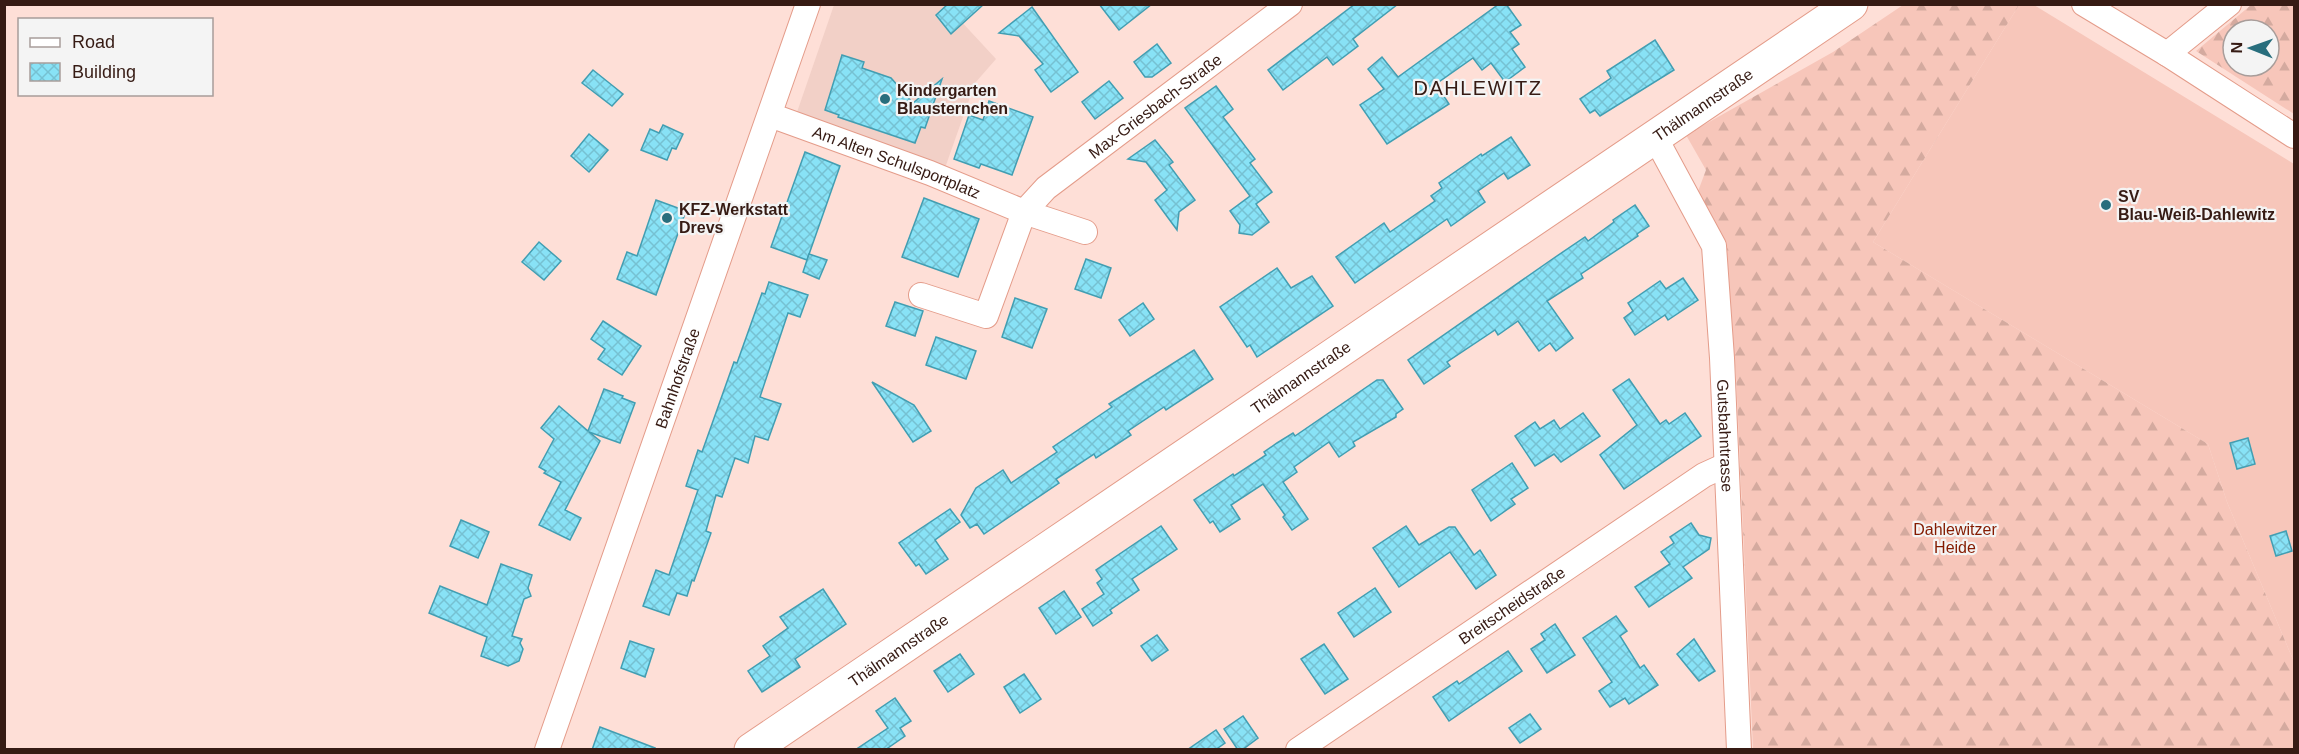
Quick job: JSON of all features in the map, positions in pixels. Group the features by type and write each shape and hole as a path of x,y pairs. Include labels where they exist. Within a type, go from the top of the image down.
{"main road":[{"name":"Thälmannstraße","path":"751,750 1851,4"}],"street":[{"name":"Bahnhofstraße","path":"547,750 808,4"},
{"name":"Max-Griesbach-Straße","path":"1023,212 1055,181 1290,4"},
{"path":"2084,4 2295,136"},
{"path":"2167,54 2229,4"},
{"name":"Am Alten Schulsportplatz","path":"770,115 930,173 1023,212 1085,232"},
{"name":"Gutsbahntrasse","path":"1655,137 1714,246 1722,349 1739,750"},
{"path":"921,295 986,316 1023,212"},
{"name":"Breitscheidstraße","path":"1298,750 1704,474 1726,465"}],"shaded area":[{"name":"Kindergarten Blausternchen","path":"834,5 946,5 996,59 975,83 945,168 796,115"}],"green space":[{"name":"Dahlewitzer Heide","path":"1903,5 2019,5 1873,242 2208,444 2227,502 2294,662 2294,749 1753,749 1736,375 1722,250 1697,194 1706,170 1686,135 1833,52"},
{"name":"SV Blau-Weiß-Dahlewitz","path":"2019,5 2034,5 2294,164 2294,662 2227,502 2208,444 1873,242"},
{"path":"2251,5 2294,5 2294,114 2238,78 2281,78 2281,18 2235,18"},
{"path":"2221,30 2221,67 2196,51"}],"building":[{"path":"948,4 984,4 951,34 936,15"},
{"path":"1099,4 1152,4 1119,30"},
{"path":"1355,4 1398,4 1353,39 1358,46 1333,65 1327,57 1283,90 1268,70"},
{"path":"1499,4 1506,4 1521,25 1510,32 1519,44 1512,49 1525,67 1505,82 1491,63 1482,70 1473,58 1436,84 1449,104 1387,144 1360,105 1384,89 1368,69 1382,57 1398,77"},
{"path":"1032,7 1078,72 1051,92 1035,70 1043,64 1019,36 999,33"},
{"path":"1655,40 1674,70 1600,116 1595,110 1590,113 1580,99 1611,78 1607,71"},
{"path":"1157,44 1171,63 1152,77 1145,77 1134,62"},
{"path":"842,55 864,62 862,68 891,78 913,103 942,79 925,128 921,127 915,143 838,117 839,115 825,110"},
{"path":"593,70 623,94 612,106 582,83"},
{"path":"1109,81 1123,98 1095,119 1082,102"},
{"path":"1216,86 1233,109 1223,117 1255,159 1250,163 1272,192 1256,204 1269,222 1252,235 1239,233 1240,225 1230,211 1250,196 1185,108"},
{"path":"989,101 1033,117 1012,175 981,164 979,168 954,159 969,115 983,120"},
{"path":"663,125 683,134 676,149 672,148 667,160 641,150 650,129 659,133"},
{"path":"589,134 608,150 589,172 571,156"},
{"path":"1511,137 1530,165 1508,179 1504,173 1478,191 1485,202 1451,226 1447,219 1355,283 1336,257 1384,223 1390,232 1435,201 1431,196 1442,188 1439,183 1481,154 1482,156"},
{"path":"1155,140 1173,162 1169,165 1195,200 1179,212 1177,230 1155,200 1167,190 1146,162 1128,159"},
{"path":"805,152 840,166 807,260 771,247"},
{"path":"924,198 979,219 958,277 902,257"},
{"path":"656,200 686,211 656,295 617,279 627,252 637,256"},
{"path":"1635,205 1649,226 1637,234 1638,236 1581,274 1583,278 1547,301 1573,338 1556,351 1550,343 1539,351 1518,321 1498,335 1495,330 1447,362 1450,366 1424,384 1408,360 1585,237 1588,241"},
{"path":"539,242 561,261 544,280 522,262"},
{"path":"809,254 827,260 819,279 803,272"},
{"path":"1086,259 1111,268 1101,298 1075,289"},
{"path":"1277,268 1291,288 1312,276 1333,306 1257,357 1250,345 1247,347 1220,307"},
{"path":"1683,278 1698,300 1668,320 1665,315 1635,335 1624,318 1633,311 1628,303 1660,281 1666,289"},
{"path":"769,282 808,295 800,317 788,313 760,397 781,404 768,440 755,436 748,463 735,458 722,497 716,495 706,531 711,533 694,581 692,580 687,596 677,593 669,615 643,606 656,570 669,575 698,490 686,486 698,450 702,452 734,362 737,363 762,293 765,294"},
{"path":"1015,298 1047,309 1032,348 1002,337"},
{"path":"895,302 923,311 915,336 886,326"},
{"path":"1143,303 1154,319 1130,336 1119,320"},
{"path":"603,321 641,346 622,375 598,359 605,349 591,339"},
{"path":"936,337 976,351 966,379 926,365"},
{"path":"1194,350 1213,379 1166,410 1164,407 1128,431 1131,435 1096,458 1094,454 1056,479 1059,483 984,534 977,524 970,528 961,515 976,488 1003,470 1011,483 1057,452 1053,447 1112,407 1109,404"},
{"path":"1629,379 1660,424 1666,420 1669,424 1685,413 1701,436 1624,489 1600,455 1637,425 1613,390"},
{"path":"1377,380 1383,380 1403,409 1396,414 1396,417 1353,442 1355,446 1339,457 1329,442 1294,467 1297,472 1283,482 1308,519 1292,530 1283,517 1285,515 1263,484 1231,505 1240,519 1220,532 1213,521 1210,523 1194,500 1266,455 1264,452 1277,443 1293,433 1295,436"},
{"path":"872,382 914,405 931,431 913,442"},
{"path":"604,389 635,403 620,443 589,432 600,441 565,510 581,518 570,540 539,525 561,482 544,473 546,471 539,467 554,439 541,428 559,406 588,431"},
{"path":"1583,413 1600,436 1561,462 1554,454 1535,466 1515,436 1535,422 1540,429 1554,420 1560,429"},
{"path":"2248,438 2255,464 2237,469 2230,443"},
{"path":"1512,463 1528,488 1511,499 1515,504 1491,521 1472,490"},
{"path":"950,509 960,522 935,540 948,559 926,574 919,564 916,566 899,543"},
{"path":"461,520 489,532 478,558 450,546"},
{"path":"1691,523 1699,535 1711,538 1709,549 1683,567 1692,578 1649,607 1635,587 1670,564 1661,552 1674,543 1670,537"},
{"path":"1161,526 1177,549 1132,579 1139,590 1110,610 1112,613 1093,626 1082,609 1104,594 1097,583 1102,579 1096,570"},
{"path":"1406,526 1419,545 1449,527 1455,527 1474,555 1480,550 1496,575 1476,589 1450,552 1399,587 1373,548"},
{"path":"2286,531 2292,551 2276,556 2270,536"},
{"path":"501,564 532,575 528,588 531,596 524,599 512,636 522,639 520,643 523,649 519,661 508,666 481,656 487,637 429,613 440,586 487,605"},
{"path":"1375,588 1391,612 1354,637 1338,613"},
{"path":"823,589 846,624 795,659 800,667 762,692 748,671 770,656 763,646 788,628 780,617"},
{"path":"1064,591 1081,617 1056,634 1039,608"},
{"path":"1616,616 1627,631 1620,636 1640,668 1644,665 1658,685 1629,704 1625,698 1610,707 1599,691 1612,682 1583,638"},
{"path":"1555,624 1575,655 1547,673 1531,649 1545,640 1541,634"},
{"path":"1157,635 1168,650 1152,661 1141,646"},
{"path":"1694,639 1715,671 1699,681 1677,654"},
{"path":"630,641 654,649 645,677 621,668"},
{"path":"1324,644 1348,679 1325,694 1301,659"},
{"path":"1508,651 1522,671 1449,721 1433,697 1457,681 1459,684"},
{"path":"960,654 974,674 948,692 934,671"},
{"path":"1024,674 1041,699 1020,713 1004,687"},
{"path":"895,698 911,721 900,728 905,736 885,750 855,750 888,728 876,711"},
{"path":"1530,714 1541,729 1520,743 1509,728"},
{"path":"1243,716 1258,738 1242,750 1238,750 1224,729"},
{"path":"600,727 655,748 654,750 592,750"},
{"path":"1216,730 1225,743 1215,750 1187,750"}],"place":[{"name":"Kindergarten Blausternchen","path":"885,99"},
{"name":"SV Blau-Weiß-Dahlewitz","path":"2106,205"},
{"name":"KFZ-Werkstatt Drevs","path":"667,218"}],"district":[{"name":"DAHLEWITZ","path":"1478,88"}]}
